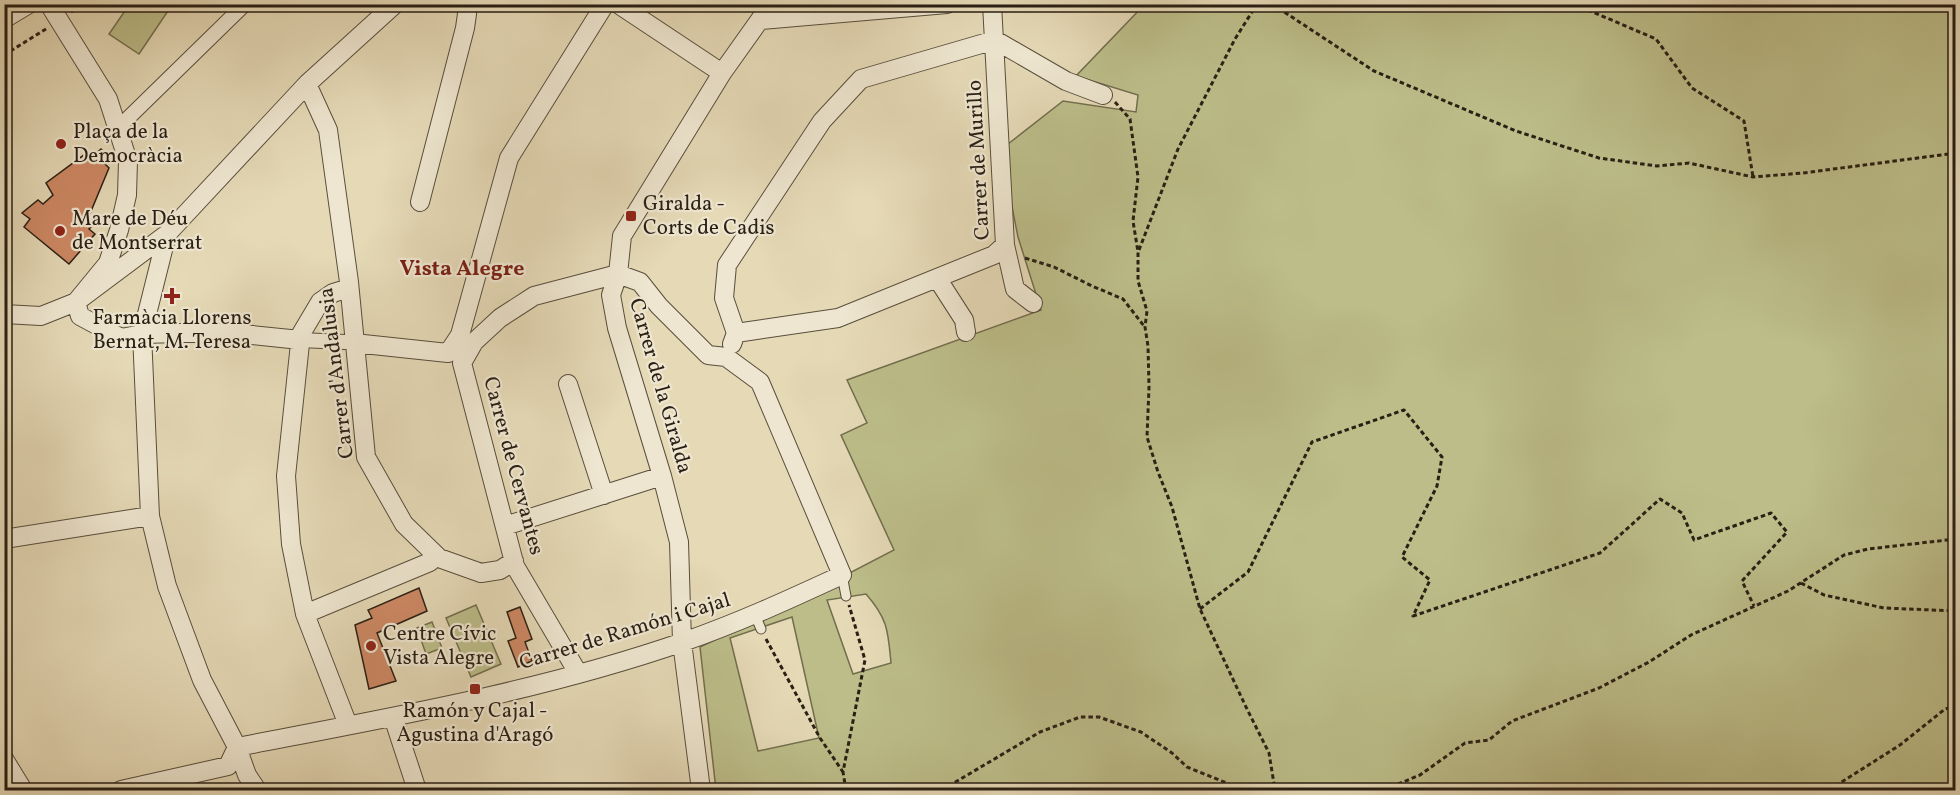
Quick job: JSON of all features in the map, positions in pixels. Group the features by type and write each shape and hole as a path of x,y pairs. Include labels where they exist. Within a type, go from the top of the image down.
{"street":[{"path":"4,19 29,4"},
{"path":"49,4 108,99 128,161 127,195 108,263 75,303"},
{"path":"118,128 245,4"},
{"path":"4,314 41,316 75,303 167,234 307,84 394,4"},
{"path":"420,202 465,28 468,14 466,4"},
{"path":"455,358 508,158 605,4"},
{"path":"618,4 722,73"},
{"path":"766,12 947,4"},
{"name":"Carrer de Murillo","path":"992,4 1006,248 1015,289 1033,303"},
{"name":"Carrer de la Giralda","path":"701,790 682,642 679,542 662,476 616,328 611,295 618,274 622,236 722,73 766,12"},
{"path":"726,357 736,333 724,298 727,265 822,121 861,78 995,40 1066,81 1103,95"},
{"name":"Carrer d'Andalusia","path":"307,84 328,130 349,288 349,343 366,457 404,524 439,558 481,573 500,570 514,561"},
{"path":"167,234 142,334 150,516 167,586 202,680 237,747 247,775 257,790"},
{"path":"736,333 838,318 994,255 1006,248"},
{"path":"129,262 155,281"},
{"path":"75,303 80,316 121,338 142,334 233,333 349,343 455,358 500,318 534,296 618,274 640,282 659,306 708,355 726,357 760,382 842,575"},
{"path":"937,278 964,320 966,332"},
{"path":"348,725 305,614 291,544 286,476 301,334 320,302 333,293 349,288"},
{"name":"Carrer de Cervantes","path":"455,358 514,561 578,673"},
{"path":"568,384 604,495"},
{"path":"505,526 662,476"},
{"path":"4,539 150,516"},
{"path":"305,614 430,562"},
{"name":"Carrer de Ramón i Cajal","path":"237,747 474,700 758,622 842,575"},
{"path":"393,717 417,790"},
{"path":"121,790 228,766 237,747"},
{"path":"4,759 24,790"}],"lane":[{"path":"842,575 846,596"}],"path":[{"path":"71,12 83,4"},
{"path":"1138,252 1182,141 1235,39 1257,4"},
{"path":"1272,4 1374,71 1516,131 1599,158 1657,166 1689,164 1754,177 1803,173 1956,153"},
{"path":"1574,4 1656,39 1692,88 1744,121 1754,177"},
{"path":"4,55 42,31"},
{"path":"1103,95 1117,103 1130,119 1138,177 1133,221 1138,252 1138,281 1147,311 1145,327 1148,346 1148,437 1158,472 1172,507 1200,609 1269,753 1275,790"},
{"path":"1006,248 1054,267 1122,299 1145,327"},
{"path":"1200,609 1248,572 1312,442 1404,410 1442,457 1437,486 1402,557 1430,580 1413,616 1600,553 1660,499 1682,513 1694,540 1771,513 1786,532 1742,581 1754,606"},
{"path":"1384,790 1420,775 1465,743 1489,740 1512,721 1599,688 1649,662 1691,635 1801,583 1844,555 1868,549 1956,539"},
{"path":"1801,583 1824,595 1884,608 1956,611"},
{"path":"846,596 865,660 843,772 846,790"},
{"path":"758,622 820,738 843,772"},
{"path":"1829,790 1900,745 1945,709 1956,706"},
{"path":"942,790 1040,732 1080,717 1099,717 1140,732 1187,766 1244,790"}],"green space":[{"path":"129,5 172,5 139,54 109,34"},
{"path":"1144,5 1955,5 1955,790 716,790 700,647 894,550 841,435 867,423 847,380 1041,310 1018,237 1010,197 1008,144 1063,101 1136,112 1138,95 1076,76","holes":["866,594 879,611 886,626 891,663 853,674 827,600","792,617 819,738 758,751 730,638"]},
{"path":"476,605 501,664 471,677 446,618"},
{"path":"432,622 442,648 426,654 417,628"}],"building":[{"path":"101,149 109,157 104,163 109,168 89,216 97,221 89,229 95,234 69,264 24,227 30,219 22,213 38,200 43,204 53,195 46,183 88,152 94,155"},
{"name":"Centre Cívic Vista Alegre","path":"419,588 427,611 377,633 396,681 369,689 355,625 372,618 368,610"},
{"path":"520,607 532,639 525,642 532,661 518,667 508,641 516,638 507,612"}],"place":[{"name":"Plaça de la Democràcia","path":"61,144"},
{"name":"Giralda - Corts de Cadis","path":"631,216"},
{"name":"Mare de Déu de Montserrat","path":"60,231"},
{"name":"Farmàcia Llorens Bernat, M. Teresa","path":"172,296"},
{"name":"Centre Cívic Vista Alegre","path":"371,646"},
{"name":"Ramón y Cajal - Agustina d'Aragó","path":"475,689"}],"district":[{"name":"Vista Alegre","path":"462,269"}]}
